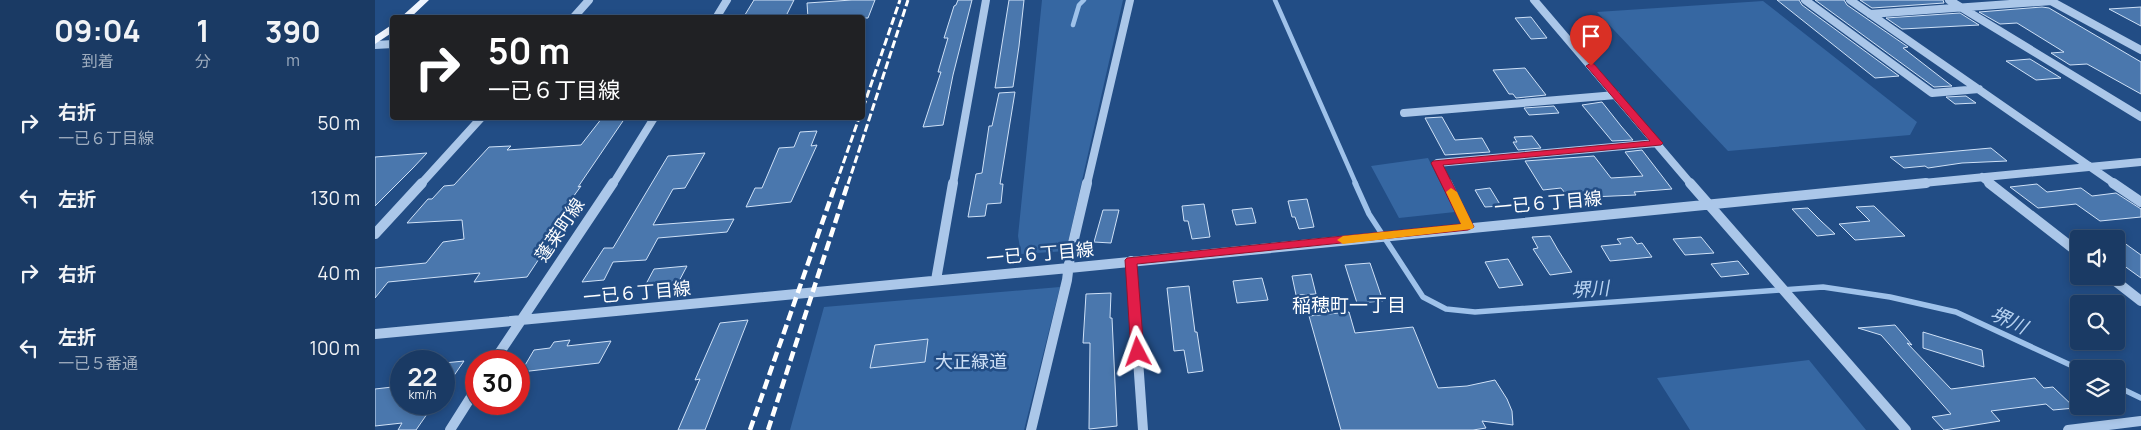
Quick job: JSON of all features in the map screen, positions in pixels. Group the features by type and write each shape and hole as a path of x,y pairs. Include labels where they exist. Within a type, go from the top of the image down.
{"main road":[{"path":"408,15 425,0"},
{"path":"375,41 390,29"}],"street":[{"path":"576,15 589,0"},
{"path":"718,15 727,0"},
{"path":"935,280 986,0"},
{"path":"1031,430 1130,0"},
{"path":"1534,0 1708,204 1907,430"},
{"path":"1805,0 1932,93 1979,89"},
{"path":"1850,0 2141,202"},
{"path":"1949,0 2141,117"},
{"path":"1870,14 2050,1 2141,50"},
{"path":"375,45 390,44"},
{"path":"1404,114 1617,96"},
{"path":"375,234 479,120"},
{"name":"蓬莱町線","path":"502,350 653,120"},
{"path":"1468,227 1437,163 1657,143"},
{"name":"一已６丁目線","path":"375,334 1069,268 1131,260 2141,162"},
{"path":"1982,177 2070,246"},
{"path":"1131,260 1143,430"},
{"path":"2121,285 2141,301"},
{"path":"450,430 465,406"},
{"path":"2068,430 2141,421"}],"green space":[{"path":"1042,0 1123,0 1066,251 1021,254 1018,236"},
{"path":"1763,1 1917,122 1910,135 1728,151 1597,12"},
{"path":"1428,158 1455,212 1399,218 1371,166"},
{"name":"大正緑道","path":"1060,287 1024,430 790,430 824,307"},
{"path":"1809,360 1866,430 1690,430 1657,378"}],"building":[{"path":"754,0 794,0 786,15 745,15"},
{"path":"875,0 868,18 865,18 865,15 808,15 807,3"},
{"path":"958,0 972,0 953,75 943,125 923,127 941,72 938,72 948,38 944,38 954,6"},
{"path":"1009,0 1024,0 1013,87 995,88"},
{"path":"1777,0 1799,0 1802,5 1899,76 1875,78"},
{"path":"1815,0 1844,0 1847,5 1908,47 1903,48 1952,86 1934,87"},
{"path":"1860,0 1943,0 1944,3 1872,8"},
{"path":"2141,7 2141,26 2109,9"},
{"path":"2049,8 2141,62 2141,94 2087,64 2070,65 2051,53 2064,52 2017,23 2000,24 1979,12"},
{"path":"1960,13 1979,25 1902,29 1886,18"},
{"path":"1531,17 1547,38 1531,39 1515,18"},
{"path":"2030,59 2061,78 2036,80 2006,61"},
{"path":"1525,68 1546,95 1516,98 1513,94 1509,94 1493,70"},
{"path":"1015,92 1000,184 1003,184 1001,203 987,204 985,216 968,217 976,174 982,173 989,126 992,126 999,93"},
{"path":"1966,96 1976,103 1955,104 1946,97"},
{"path":"1602,102 1633,140 1612,141 1582,105"},
{"path":"1554,106 1559,113 1529,115 1524,108"},
{"path":"1442,117 1455,140 1482,138 1490,152 1445,155 1425,118"},
{"path":"600,120 624,120 578,187 581,186 568,204 571,204 566,212 570,212 527,277 474,282 480,273 388,282 375,298 375,268 426,263 443,242 464,239 462,220 407,223 428,199 432,199 444,186 454,185 489,147 511,146 507,150 581,145"},
{"path":"817,131 811,146 817,145 791,202 746,207 755,188 762,188 779,148 794,147 800,132"},
{"path":"1532,136 1541,148 1518,150 1513,142 1517,142 1514,137"},
{"path":"1991,148 2007,161 1962,163 1928,168 1925,166 1904,168 1890,157"},
{"path":"1642,150 1672,189 1634,192 1636,195 1569,198 1561,188 1543,190 1525,161 1594,156 1611,178 1643,176 1625,152"},
{"path":"427,153 413,168 375,206 375,157"},
{"path":"705,153 685,188 673,189 653,225 734,219 727,232 658,238 646,260 613,262 604,280 582,282 604,248 613,248 668,156"},
{"path":"2037,184 2047,192 2081,188 2092,196 2116,193 2141,209 2141,217 2100,221 2076,204 2038,208 2010,187"},
{"path":"1490,188 1501,206 1485,207 1475,190"},
{"path":"1307,199 1314,227 1299,229 1295,217 1292,217 1288,201"},
{"path":"1204,204 1210,237 1192,239 1188,221 1184,221 1182,206"},
{"path":"1874,206 1905,236 1855,240 1839,224 1870,221 1856,207"},
{"path":"1252,208 1256,223 1236,225 1232,210"},
{"path":"1808,208 1835,234 1817,236 1792,209"},
{"path":"1103,210 1119,210 1111,243 1094,242"},
{"path":"1550,236 1572,272 1550,275 1533,249 1538,248 1532,237"},
{"path":"1632,237 1637,244 1642,243 1652,257 1610,261 1601,246 1621,244 1617,239"},
{"path":"1701,237 1714,253 1685,255 1673,239"},
{"path":"2125,243 2141,255 2141,278 2125,266"},
{"path":"1508,259 1523,285 1499,288 1485,262"},
{"path":"1738,261 1749,274 1721,277 1711,264"},
{"path":"1370,263 1383,301 1357,303 1345,265"},
{"path":"687,266 677,285 658,286 660,283 646,284 654,269"},
{"path":"1311,274 1316,294 1296,295 1292,276"},
{"path":"1262,278 1268,300 1237,303 1233,281"},
{"path":"1189,286 1195,332 1197,332 1203,371 1188,373 1184,350 1174,351 1167,288"},
{"path":"1111,293 1110,318 1112,318 1117,426 1089,429 1090,343 1083,343 1086,294"},
{"path":"1349,312 1355,333 1413,327 1438,388 1467,386 1495,380 1512,411 1513,425 1482,421 1486,428 1473,430 1341,430 1309,316"},
{"path":"748,320 705,430 678,430 700,379 695,380 720,323"},
{"path":"1895,325 1912,345 1907,343 1951,389 2035,378 2044,388 2053,387 2070,403 2070,408 2053,410 2046,404 1991,411 2000,421 1944,430 1932,417 1951,414 1881,335 1858,328"},
{"path":"1923,332 1982,350 1984,367 1923,348"},
{"path":"928,339 925,362 870,368 875,345"},
{"path":"570,340 567,346 611,341 599,363 530,371 530,357 534,350 550,348 554,342"},
{"path":"464,361 455,374 455,362"},
{"path":"390,387 390,415 426,415 416,430 398,430 402,423 375,426 375,389"}],"waterway":[{"path":"1073,25 1079,5 1084,0"},
{"name":"堺川","path":"1275,0 1356,184"},
{"name":"堺川","path":"1355,183 1369,214 1423,297 1446,309 1475,312 1823,287 1890,297 1956,312 2070,365"},
{"name":"堺川","path":"2125,390 2141,398"}],"railway":[{"path":"865,102 900,0"},
{"path":"848,184 908,0"},
{"path":"836,184 858,120"},
{"path":"750,430 836,183"},
{"path":"768,430 848,183"}],"slow traffic":[{"path":"1343,240 1468,227 1451,192"}],"district":[{"name":"稲穂町一丁目","path":"1349,305"}],"route":[{"path":"1138,352 1131,260 1468,227 1437,163 1657,143 1591,66"}]}
